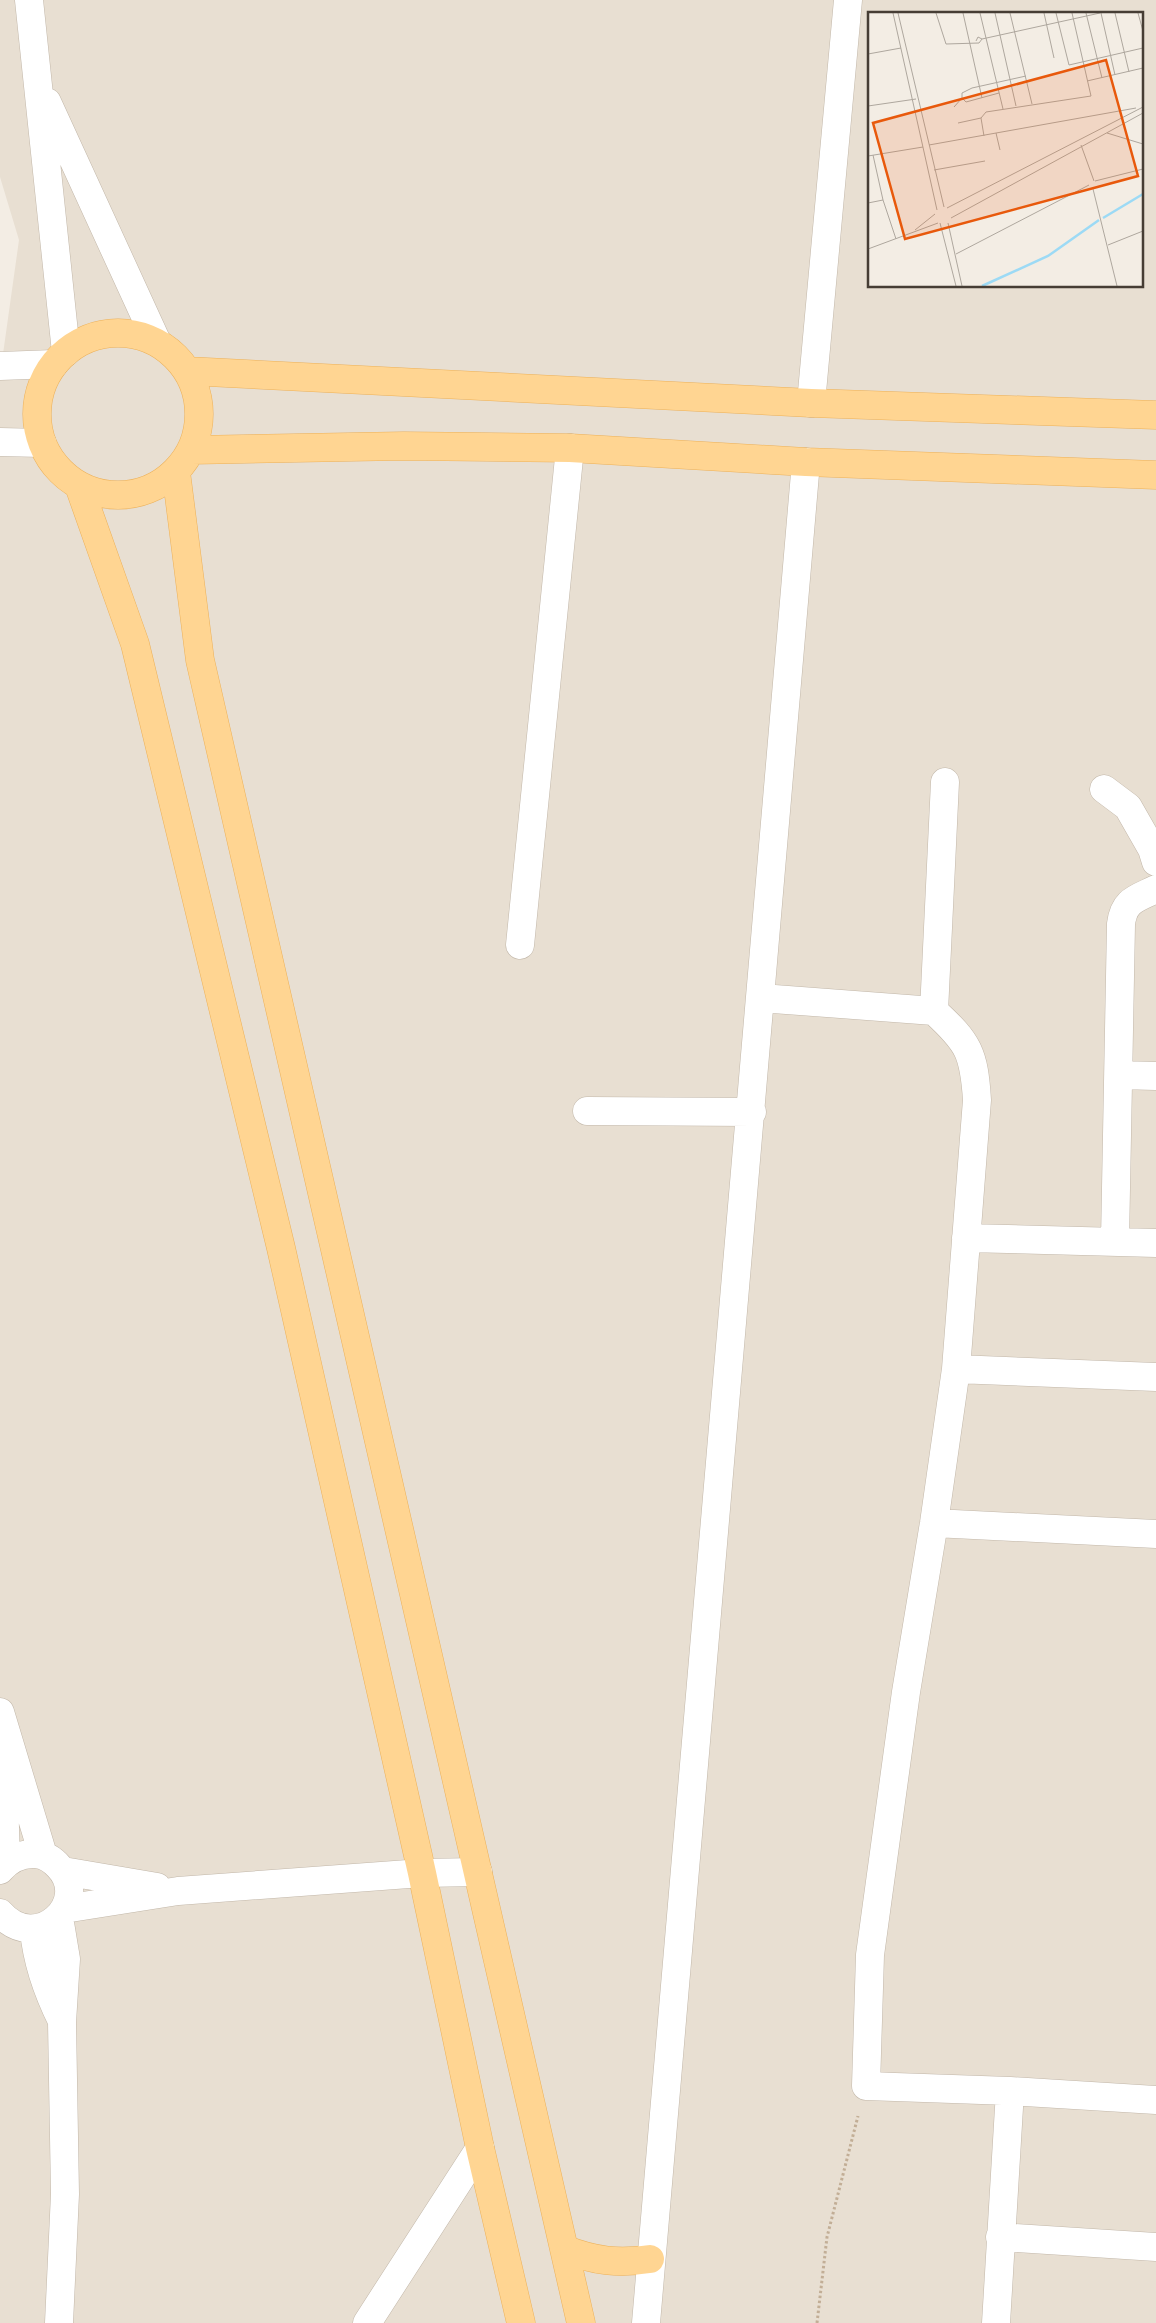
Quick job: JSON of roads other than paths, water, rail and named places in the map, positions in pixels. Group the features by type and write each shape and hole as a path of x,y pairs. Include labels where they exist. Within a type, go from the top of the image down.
{"main road":[{"path":"132,333 157,342 174,355 187,371 198,396 200,423 192,450 176,472 159,485 140,493 119,496 99,494 79,486 57,468 42,442 37,416 42,388 60,358 80,342 105,334 132,333"},
{"path":"187,371 811,403 1156,415"},
{"path":"192,450 404,446 570,448 806,462 1156,475"},
{"path":"176,472 200,660 581,2323"},
{"path":"79,486 135,644 284,1257 422,1873 480,2148 521,2323"},
{"path":"564,2250 605,2262 628,2263 650,2259"}],"street":[{"path":"0,366 60,358 38,83 29,0"},
{"path":"811,403 848,0"},
{"path":"38,83 157,342"},
{"path":"0,442 42,442"},
{"path":"520,945 570,448"},
{"path":"646,2323 650,2259 752,1112 806,462"},
{"path":"934,1011 944,782"},
{"path":"1104,789 1128,807 1152,849 1156,862"},
{"path":"1115,1241 1123,912 1127,904 1156,889"},
{"path":"760,998 934,1011 965,1043 975,1070 977,1100 956,1369 880,1873 870,1955 866,2086 1010,2091 1156,2100"},
{"path":"1119,1075 1156,1076"},
{"path":"587,1111 752,1112"},
{"path":"966,1238 1156,1243"},
{"path":"956,1369 1156,1377"},
{"path":"934,1523 1156,1534"},
{"path":"1,1719 53,1863 68,1884 68,1897 62,1913 66,1959 62,2022 66,2194 59,2323"},
{"path":"1,1719 3,1867"},
{"path":"3,1867 23,1855 178,1891"},
{"path":"3,1918 19,1928 34,1930 47,1926 62,1913 178,1891 422,1873 478,1872"},
{"path":"34,1930 36,1950 47,1990 62,2022"},
{"path":"996,2323 1010,2091"},
{"path":"367,2323 480,2148"},
{"path":"1000,2238 1156,2246"}]}
